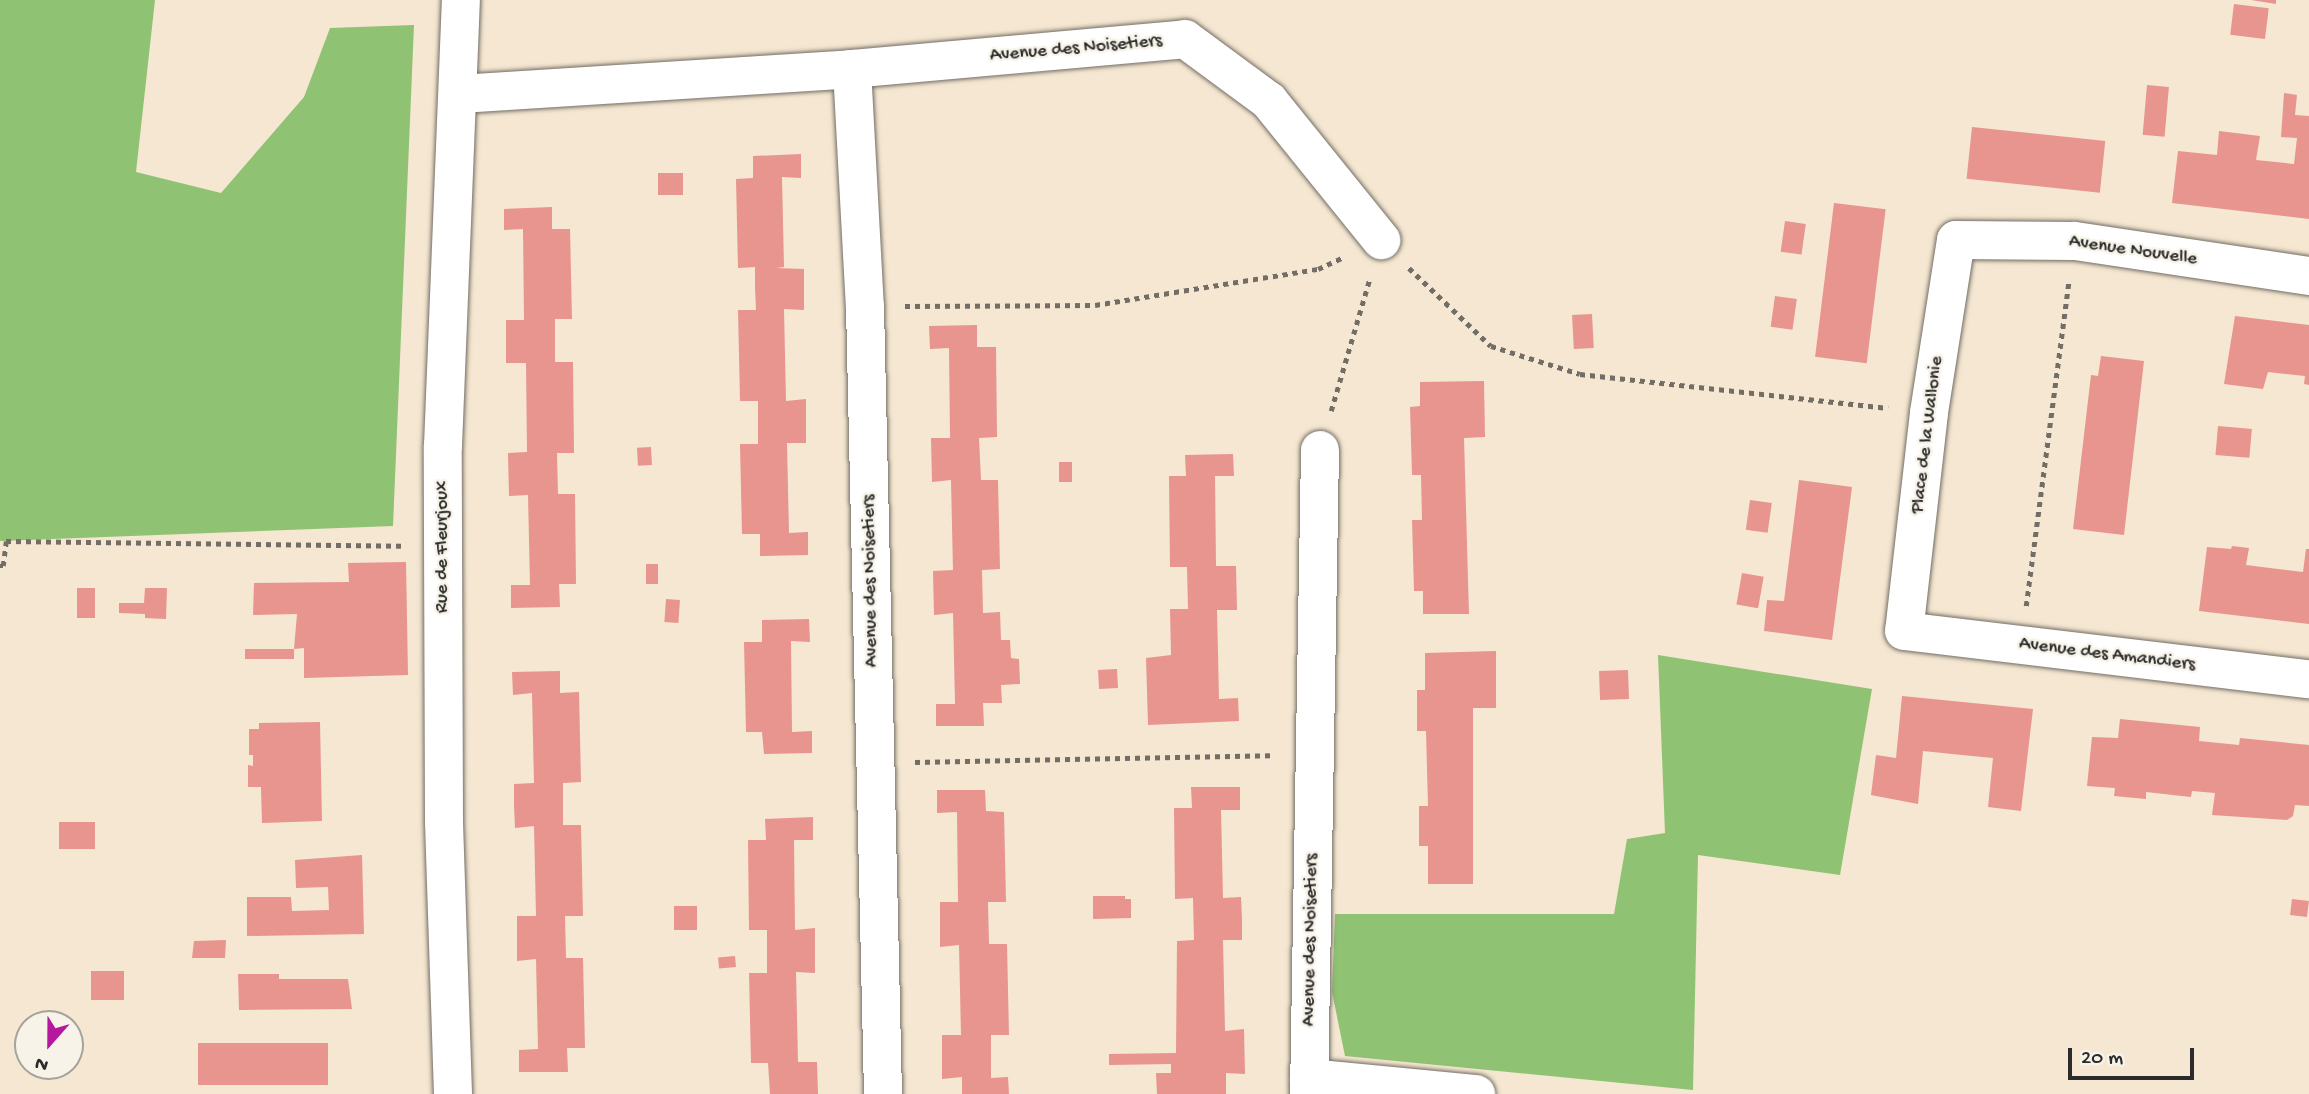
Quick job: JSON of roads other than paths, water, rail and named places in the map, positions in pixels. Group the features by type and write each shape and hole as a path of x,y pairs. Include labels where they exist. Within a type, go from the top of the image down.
{"street":[{"name":"Rue de Fleurjoux","path":"453,1094 444,821 443,446 461,0"},
{"name":"Avenue des Noisetiers","path":"459,94 852,69 1185,39 1269,101 1381,240"},
{"name":"Avenue des Noisetiers","path":"852,69 866,307 883,1094"},
{"name":"Avenue Nouvelle","path":"1956,240 2074,241 2309,276"},
{"name":"Place de la Wallonie","path":"1904,631 1929,413 1956,240"},
{"name":"Avenue des Noisetiers","path":"1309,1086 1320,450"},
{"name":"Avenue des Amandiers","path":"1904,631 2309,679"},
{"path":"1309,1086 1476,1094"}]}
